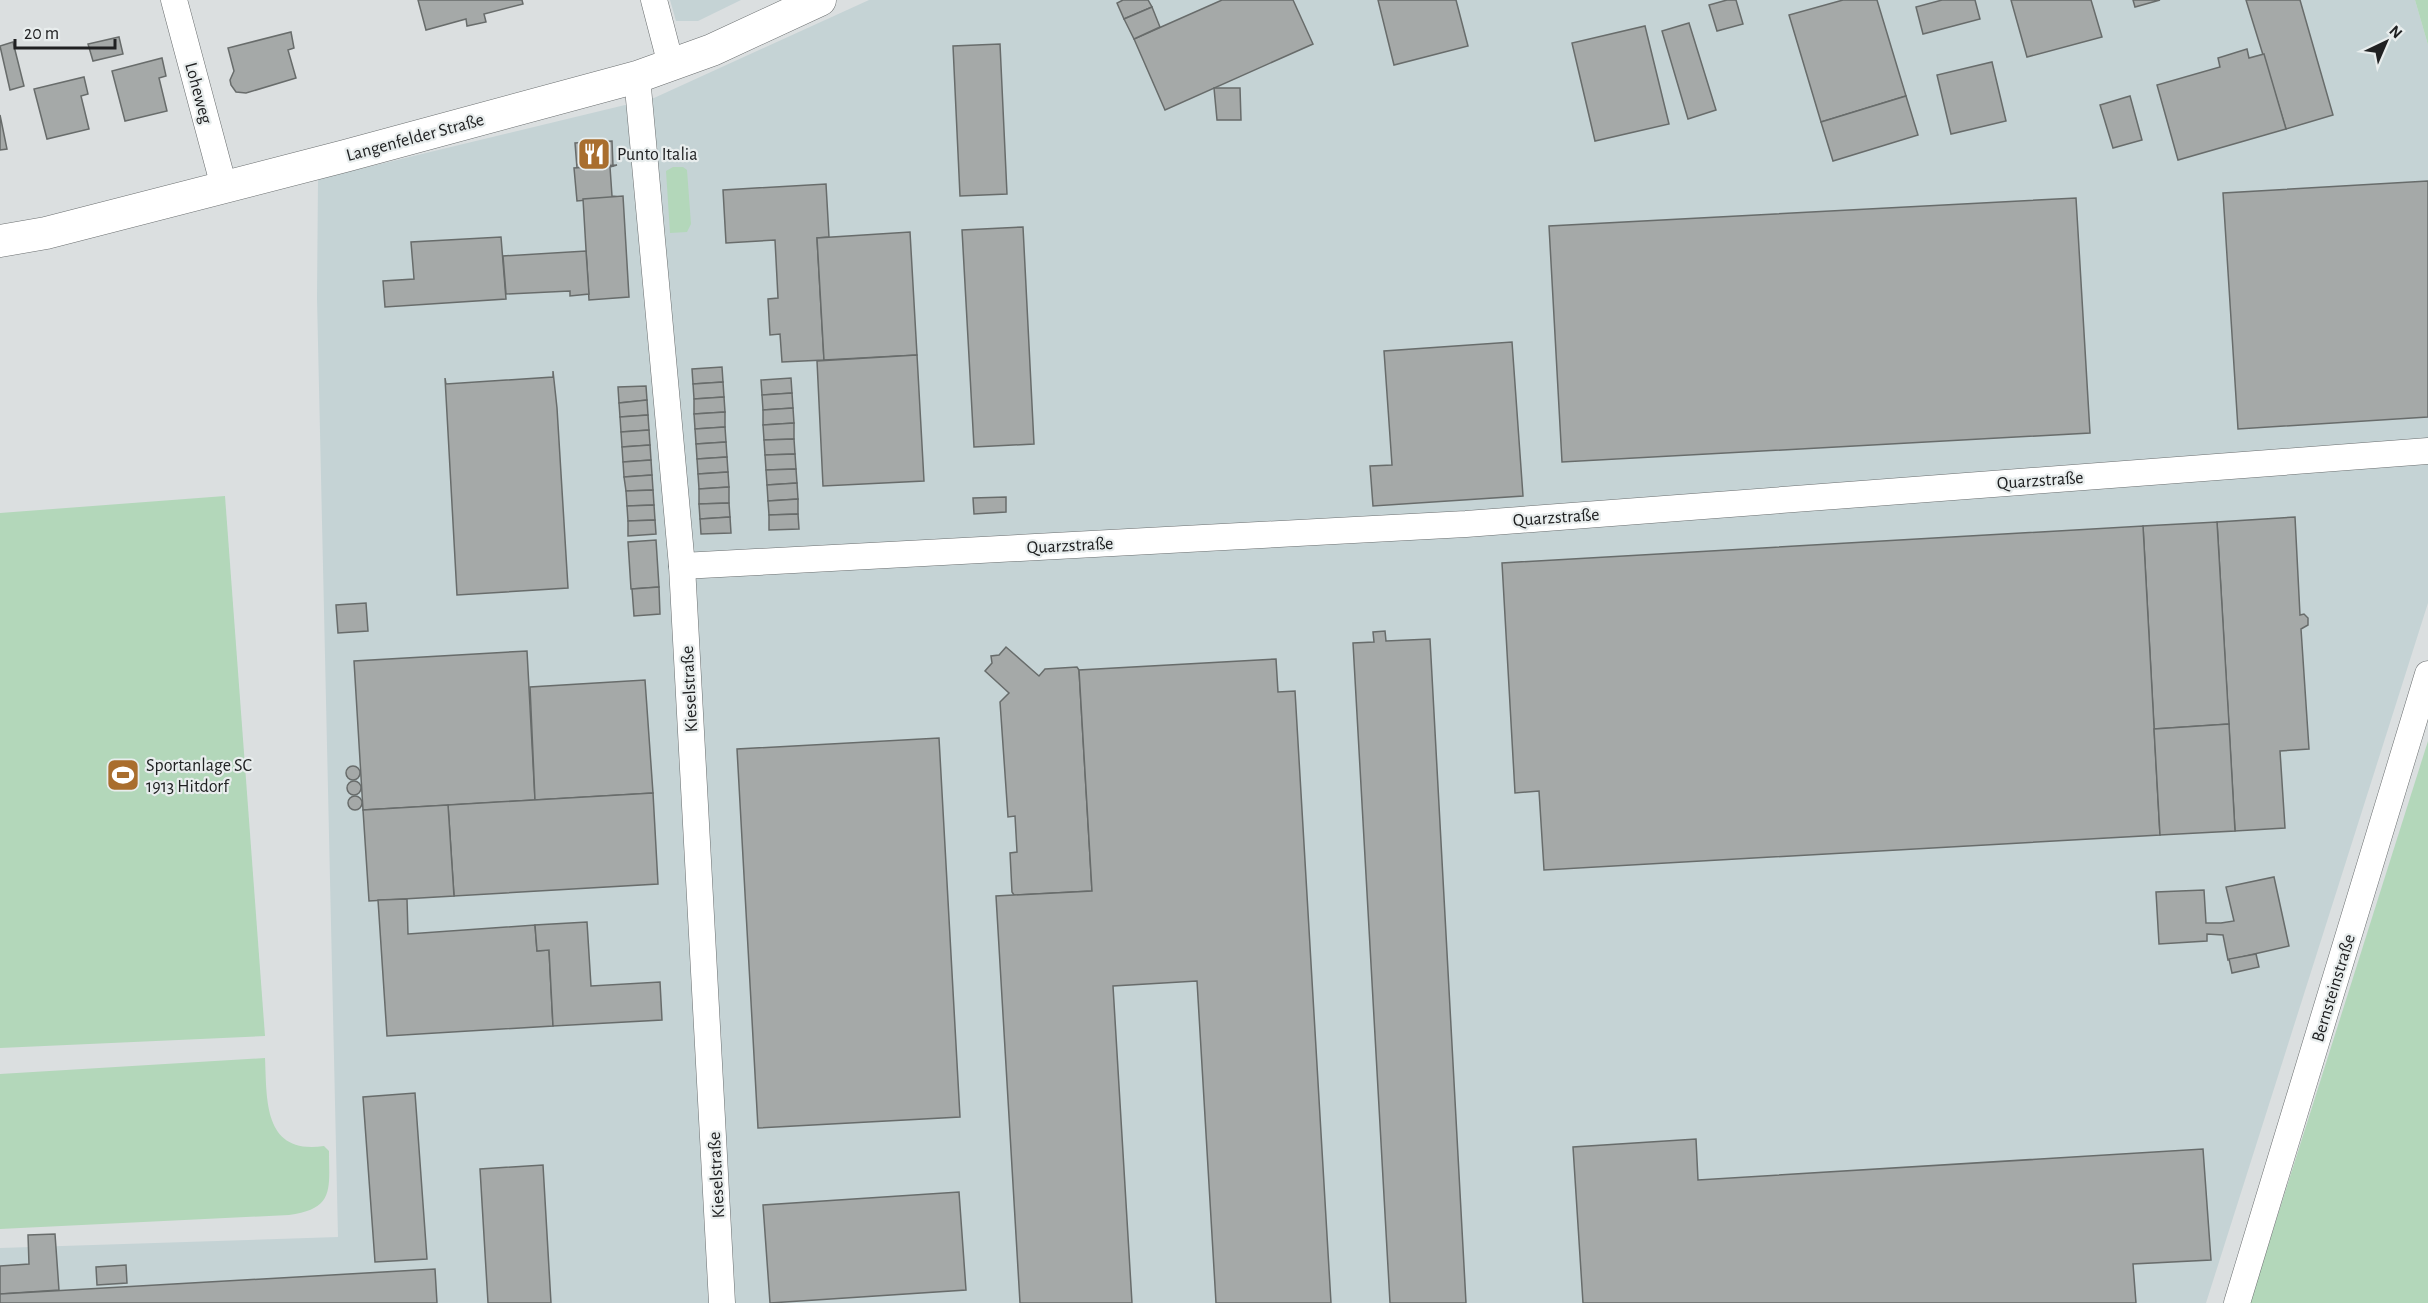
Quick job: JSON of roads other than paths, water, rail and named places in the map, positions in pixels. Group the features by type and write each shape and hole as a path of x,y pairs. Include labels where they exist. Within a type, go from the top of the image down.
{"street":[{"name":"Loheweg","path":"174,0 224,187"},
{"path":"654,0 671,65"},
{"name":"Langenfelder Straße","path":"0,241 46,233 637,77 712,50 820,0"},
{"name":"Kieselstraße","path":"637,77 682,566 722,1303"},
{"name":"Quarzstraße","path":"682,566 1466,524 2428,451"},
{"name":"Bernsteinstraße","path":"2238,1303 2428,674"}],"place":[{"name":"Punto Italia","path":"594,154"},
{"name":"Sportanlage SC 1913 Hitdorf","path":"123,775"}]}
